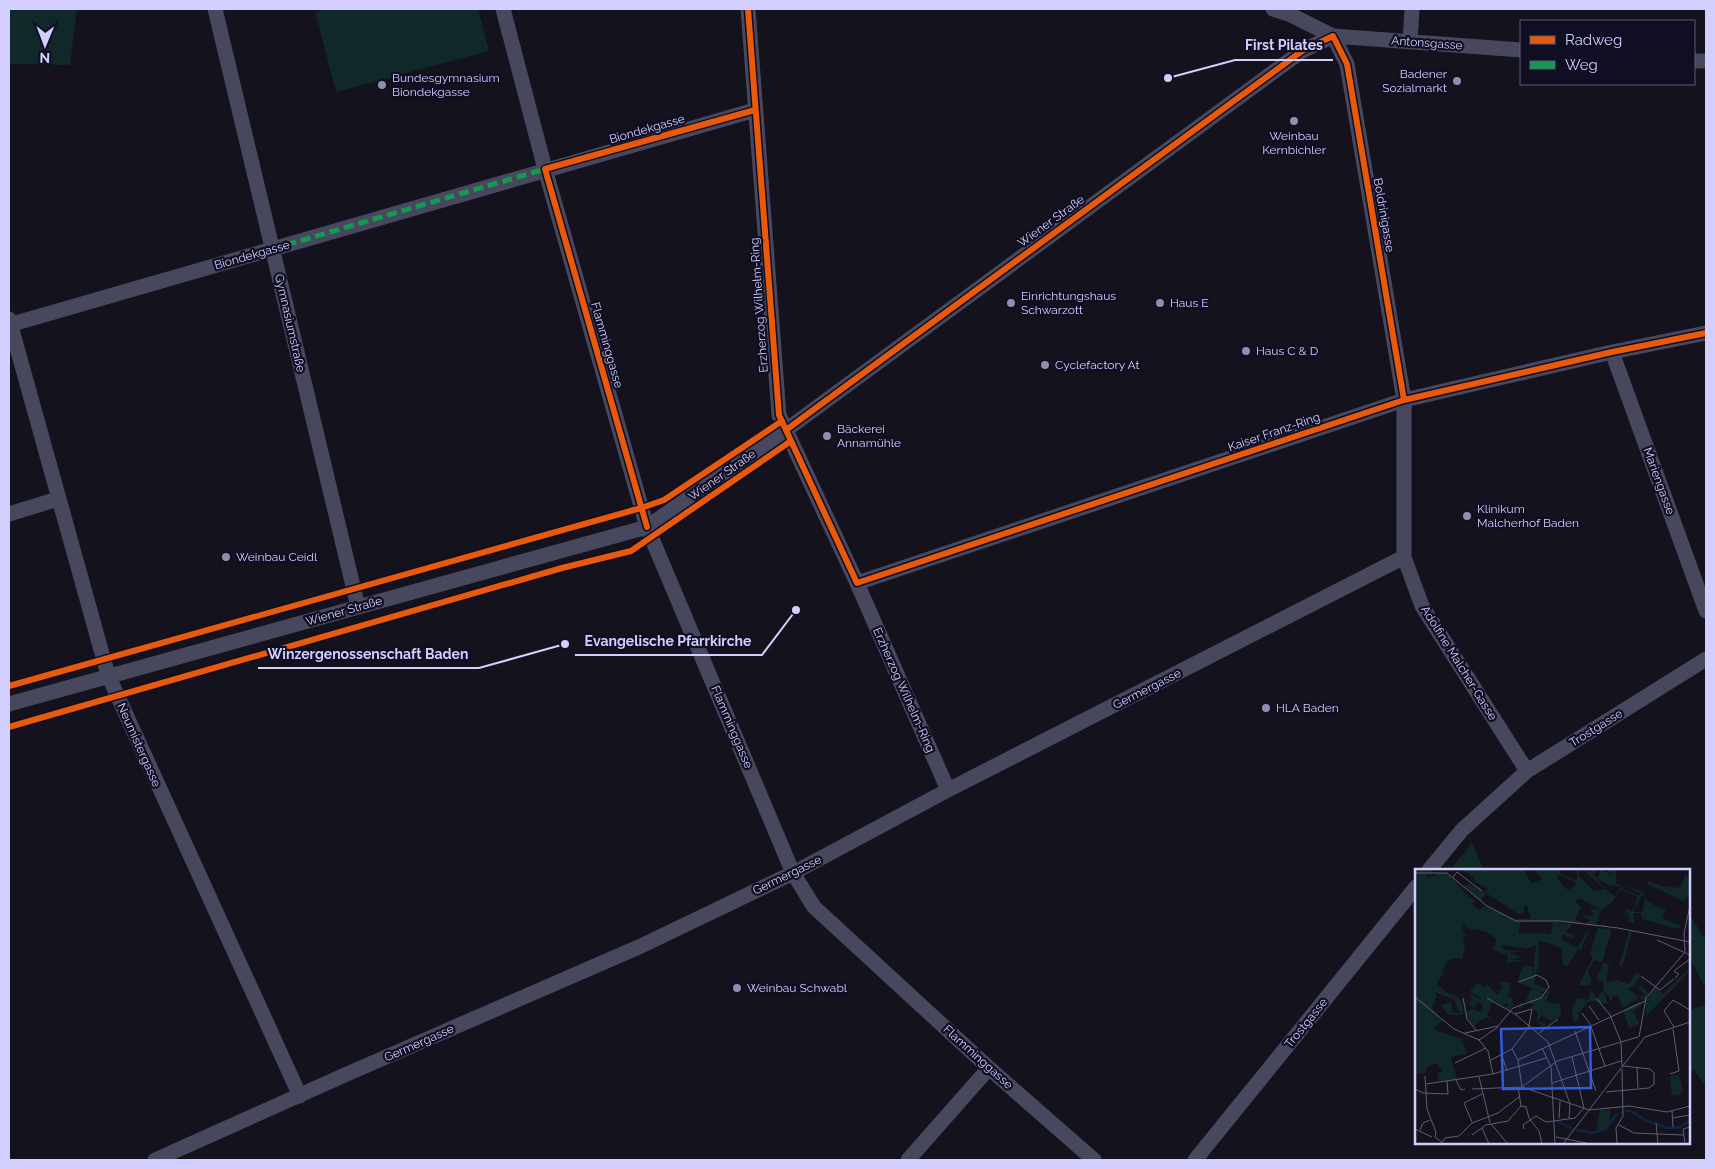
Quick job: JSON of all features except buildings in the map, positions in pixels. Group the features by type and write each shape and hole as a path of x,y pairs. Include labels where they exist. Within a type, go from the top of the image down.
{"street":[{"name":"Gymnasiumstraße","path":"215,9 358,607"},
{"name":"Flamminggasse","path":"503,9 545,169 647,527 794,873 814,907 989,1068 1094,1160"},
{"name":"Erzherzog Wilhelm-Ring","path":"748,9 779,414 857,583 948,790"},
{"path":"1273,9 1289,14 1333,36"},
{"path":"1410,41 1412,9"},
{"name":"Antonsgasse","path":"1333,36 1520,50"},
{"name":"Boldrinigasse","path":"1333,36 1347,64 1404,400"},
{"name":"Wiener Straße","path":"9,704 647,527 786,430 1302,51 1333,36"},
{"name":"Biondekgasse","path":"9,323 755,110"},
{"name":"Neumistergasse","path":"9,323 108,676 300,1096"},
{"name":"Kaiser Franz-Ring","path":"857,583 1404,400 1612,352 1706,333"},
{"name":"Mariengasse","path":"1612,352 1706,610"},
{"name":"Adolfine Malcher-Gasse","path":"1404,400 1404,557 1422,606 1528,771"},
{"path":"9,514 58,499"},
{"name":"Germergasse","path":"155,1160 641,946 794,873 948,790 1404,557"},
{"name":"Trostgasse","path":"1431,869 1462,830 1528,771 1706,659"},
{"name":"Trostgasse","path":"1195,1160 1415,888"},
{"path":"908,1160 989,1068"}],"green space":[{"path":"9,9 77,9 70,65 9,64"},
{"path":"328,9 478,9 489,51 336,92 315,12"},
{"path":"1472,843 1484,869 1451,869"},
{"path":"1690,916 1706,940 1706,989 1690,959"},
{"path":"1706,1004 1706,1086 1694,1070 1690,1072 1690,1010"}],"marked path":[{"path":"272,249 545,169"}],"cycle path":[{"path":"748,9 779,415 857,583 1404,400 1612,352 1706,333"},
{"path":"786,430 1302,51 1333,36 1347,64 1404,400"},
{"path":"647,527 545,169 755,110"},
{"path":"9,686 641,508 664,500 782,421"},
{"path":"9,727 562,568 631,551 791,441"}],"place":[{"name":"First Pilates","path":"1168,78"},
{"name":"Badener Sozialmarkt","path":"1457,81"},
{"name":"Bundesgymnasium Biondekgasse","path":"382,85"},
{"name":"Weinbau Kernbichler","path":"1294,121"},
{"name":"Einrichtungshaus Schwarzott","path":"1011,303"},
{"name":"Haus E","path":"1160,303"},
{"name":"Haus C & D","path":"1246,351"},
{"name":"Cyclefactory At","path":"1045,365"},
{"name":"Bäckerei Annamühle","path":"827,436"},
{"name":"Klinikum Malcherhof Baden","path":"1467,516"},
{"name":"Weinbau Ceidl","path":"226,557"},
{"name":"Evangelische Pfarrkirche","path":"796,610"},
{"name":"Winzergenossenschaft Baden","path":"565,644"},
{"name":"HLA Baden","path":"1266,708"},
{"name":"Weinbau Schwabl","path":"737,988"}]}
